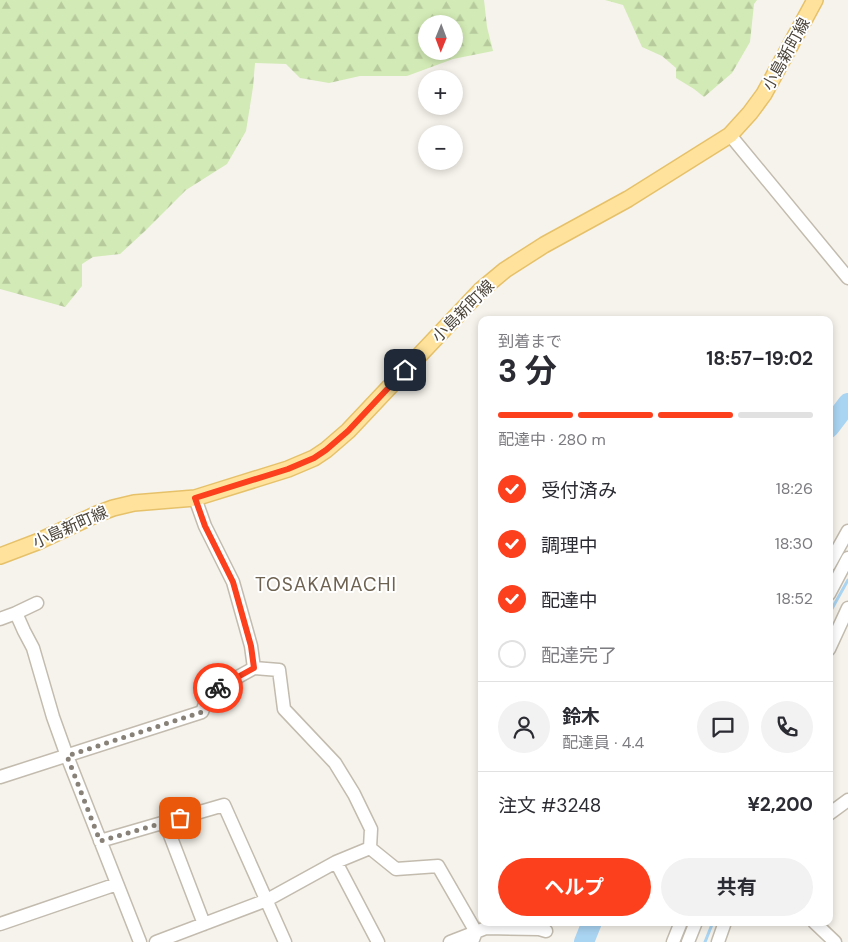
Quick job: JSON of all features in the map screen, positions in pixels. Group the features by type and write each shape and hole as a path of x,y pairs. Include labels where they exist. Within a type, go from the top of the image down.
{"main road":[{"name":"小島新町線","path":"0,556 37,542 112,508 195,498 288,469 314,458 326,450 348,431 482,290 505,270 544,245 628,199 730,135 764,94 815,0"}],"street":[{"path":"730,135 848,278"},
{"path":"195,498 205,526 233,582 251,646 254,668"},
{"path":"833,558 848,531"},
{"path":"833,586 848,558"},
{"path":"0,619 38,603"},
{"path":"833,640 848,608"},
{"path":"16,613 33,648 53,717 67,756 140,942"},
{"path":"0,777 202,712 208,693 254,668 279,670 284,709 334,763 354,794 371,829 370,848"},
{"path":"833,811 848,800"},
{"path":"100,841 224,805 285,942"},
{"path":"165,822 204,924"},
{"path":"156,942 267,900 336,862 370,848"},
{"path":"370,848 396,869 438,866 474,937"},
{"path":"336,862 378,942"},
{"path":"0,924 117,884"},
{"path":"673,942 679,926"},
{"path":"688,942 694,926"},
{"path":"718,942 724,926"},
{"path":"818,926 835,942"},
{"path":"450,942 474,937 486,928 539,929 546,932"}],"green space":[{"path":"0,0 484,0 487,27 493,51 463,57 463,15 418,15 418,60 450,60 423,70 418,70 418,72 407,76 360,76 329,83 300,78 286,64 255,63 246,131 227,164 186,190 120,254 93,257 82,264 82,286 65,307 0,289"},
{"path":"605,0 757,0 754,4 750,42 732,73 704,97 676,78 676,68 662,56 642,47 623,5"}],"waterway":[{"path":"833,423 848,403"},
{"path":"833,607 848,580"},
{"path":"584,942 590,926"},
{"path":"705,942 711,926"}],"way so far":[{"path":"180,818 100,841 67,756 202,712 208,693 218,688"}],"district":[{"name":"TOSAKAMACHI","path":"326,584"}],"route":[{"path":"218,688 254,668 251,646 233,582 205,526 195,498 288,469 314,458 348,431 405,370"}]}
